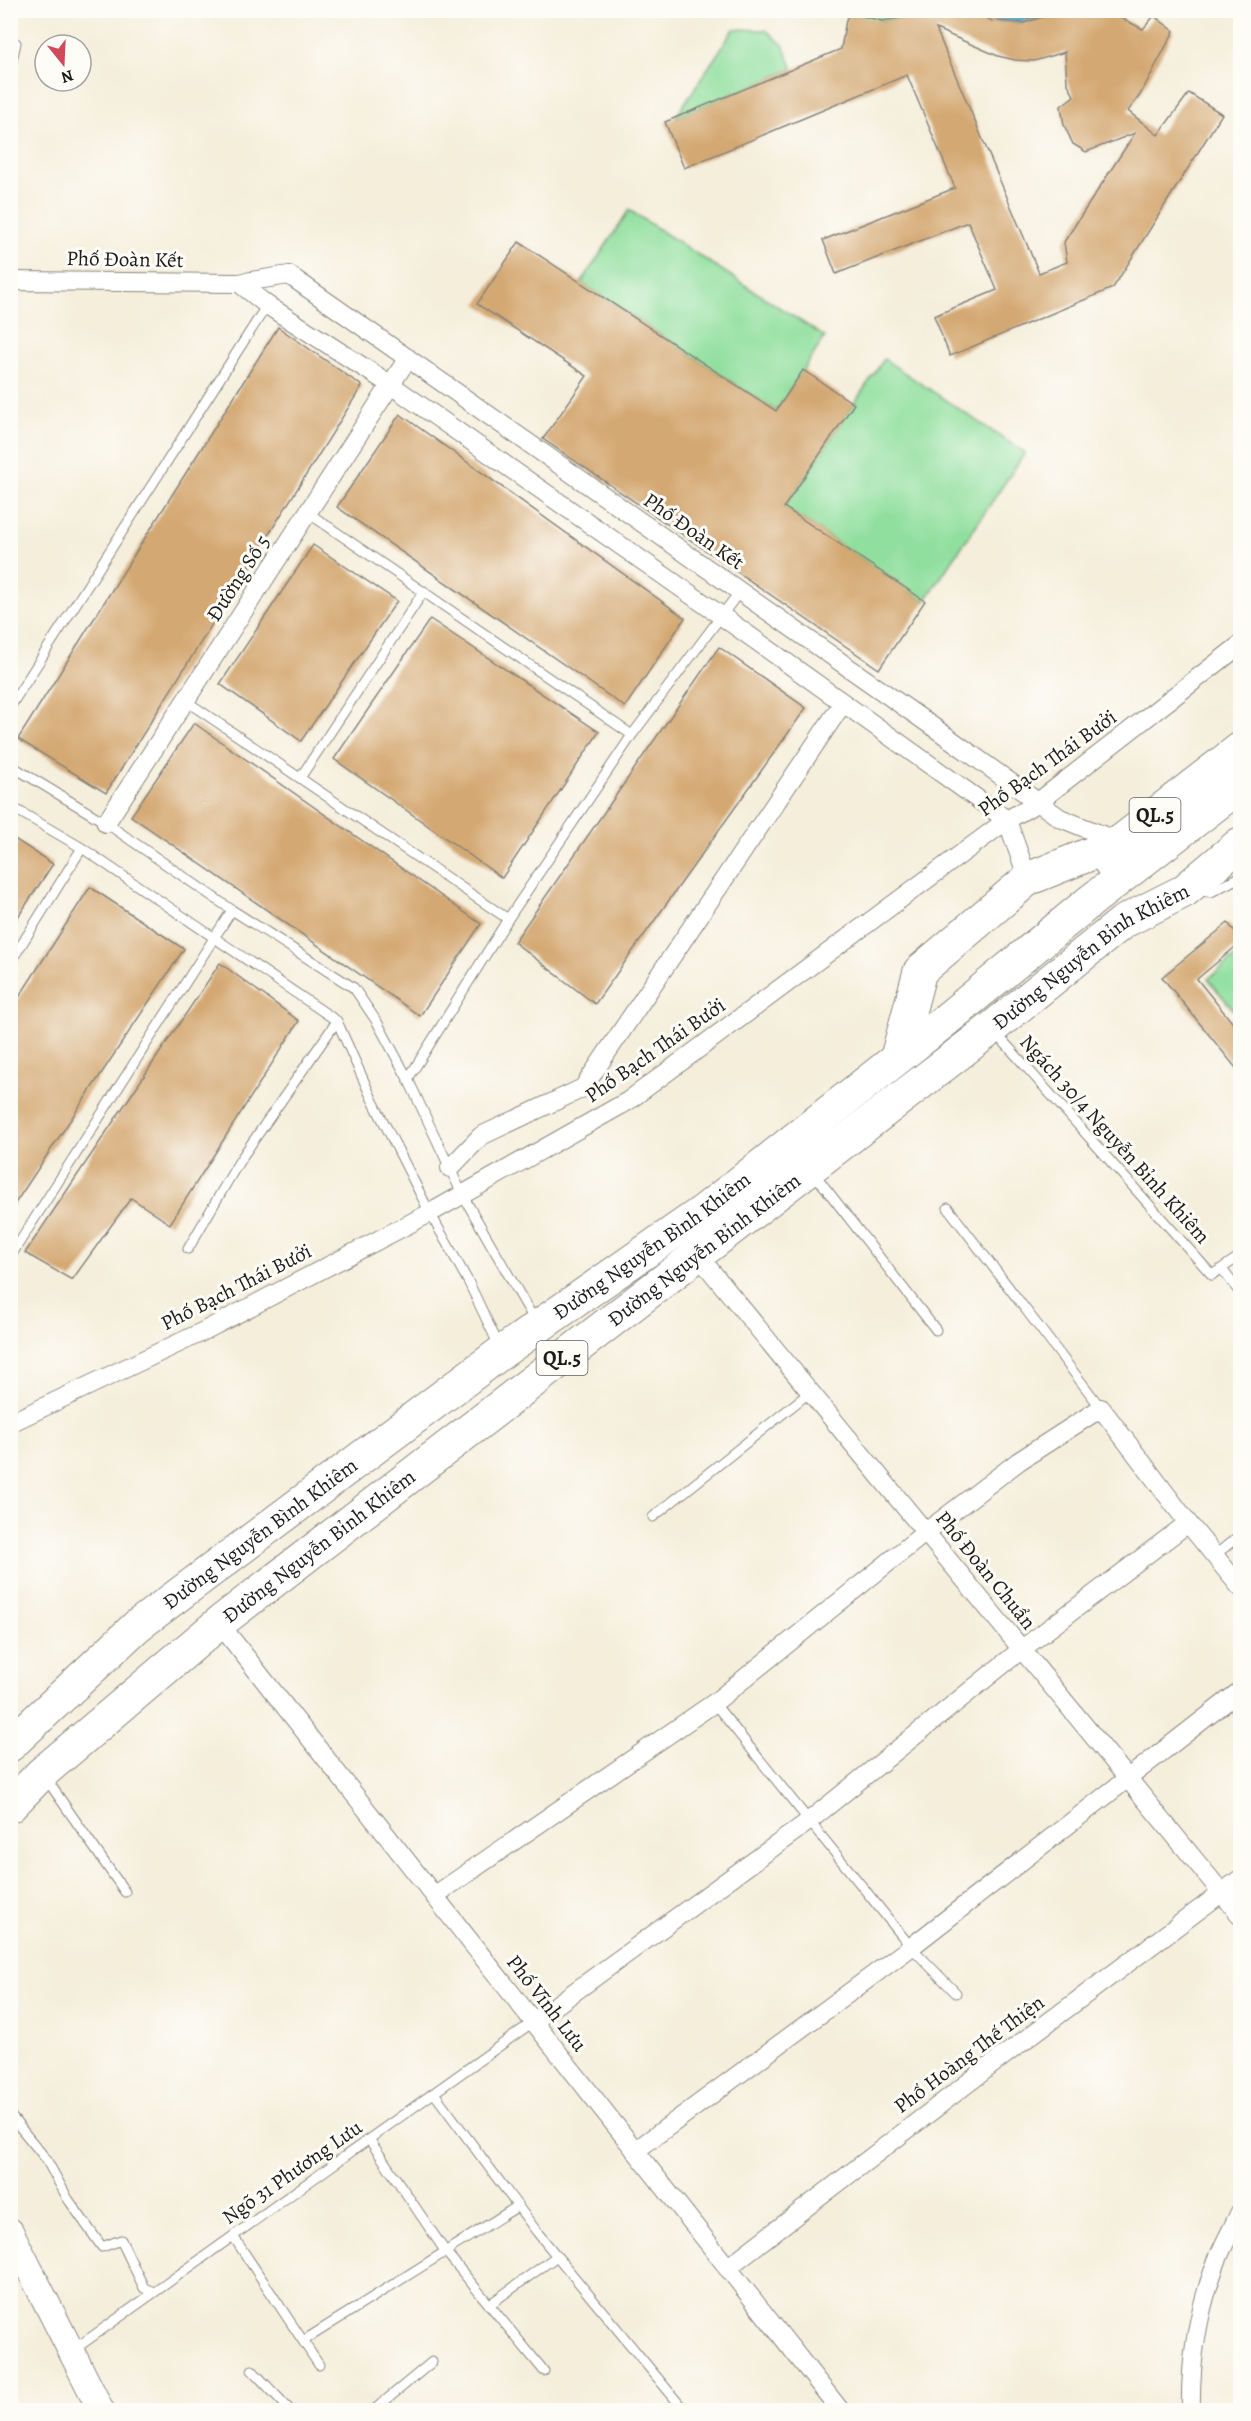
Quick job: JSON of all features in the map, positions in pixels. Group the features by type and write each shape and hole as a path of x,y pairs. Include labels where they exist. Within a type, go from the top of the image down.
{"highway":[{"name":"QL.5","path":"1093,899 1119,842 1240,749"},
{"name":"QL.5","path":"1093,899 1240,786"},
{"name":"QL.5","path":"1124,922 1204,848 1240,820"},
{"path":"897,1057 920,971 1028,879 1119,842"},
{"name":"Đường Nguyễn Bỉnh Khiêm","path":"10,1806 42,1773 219,1623 695,1254 992,1028 1124,922 1184,891 1240,844"},
{"name":"Đường Nguyễn Bình Khiêm","path":"12,1738 137,1626 502,1352 705,1210 1093,899"}],"street":[{"name":"Phố Đoàn Kết","path":"10,281 239,283 289,275 1059,818 1119,842"},
{"path":"239,283 267,305 391,385 723,617 1007,820 1028,879"},
{"name":"Đường Số 5","path":"106,823 408,358"},
{"name":"Phố Bạch Thái Bưởi","path":"10,1423 202,1332 430,1213 628,1101 1007,820 1038,802 1240,645"},
{"path":"450,1168 481,1136 583,1088 843,703"},
{"name":"Phố Đoàn Chuẩn","path":"695,1254 1240,1915"},
{"path":"434,1896 714,1702 926,1532 1019,1461 1101,1408 1188,1523 1240,1587"},
{"path":"533,2022 809,1821 1022,1649 1188,1523"},
{"name":"Phố Vĩnh Lưu","path":"219,1623 840,2410"},
{"path":"635,2151 911,1947 1240,1691"},
{"name":"Phố Hoàng Thế Thiện","path":"727,2268 994,2063 1240,1879"},
{"path":"1191,2410 1190,2377 1197,2326 1215,2265 1240,2212"},
{"path":"10,2231 100,2410"}],"lane":[{"path":"10,69 16,43"},
{"path":"10,707 267,305"},
{"path":"307,512 632,735"},
{"path":"300,778 424,591"},
{"path":"408,1079 508,918 632,735 723,617 740,591"},
{"path":"186,700 508,918"},
{"path":"10,765 106,823 232,910 354,988 377,1022 408,1079 462,1194 538,1326"},
{"path":"10,806 82,848 215,936 337,1021 372,1099 430,1213 469,1283 502,1352"},
{"path":"10,963 82,848"},
{"path":"1184,891 1211,892 1240,878"},
{"path":"10,1257 232,910"},
{"path":"188,1249 240,1160 337,1021"},
{"name":"Ngách 30/4 Nguyễn Bỉnh Khiêm","path":"992,1028 1212,1275 1222,1269"},
{"path":"809,1168 936,1330"},
{"path":"948,1208 1101,1408"},
{"path":"1240,1256 1222,1269 1240,1293"},
{"path":"653,1517 810,1392"},
{"path":"1214,1556 1240,1535"},
{"path":"714,1702 911,1947 956,1993"},
{"path":"42,1773 125,1892"},
{"name":"Ngõ 31 Phương Lưu","path":"72,2351 533,2022"},
{"path":"434,2093 556,2256 684,2410"},
{"path":"10,2115 46,2159 68,2199 102,2247 121,2240 144,2288 154,2292"},
{"path":"369,2139 445,2252 544,2371"},
{"path":"303,2341 518,2206"},
{"path":"233,2236 319,2365"},
{"path":"489,2305 556,2256"},
{"path":"374,2410 432,2362"},
{"path":"252,2370 290,2410"}],"green space":[{"path":"849,11 922,11 895,20 876,20"},
{"path":"734,29 766,30 783,45 793,69 675,118"},
{"path":"629,210 825,337 776,411 581,283"},
{"path":"884,359 1025,453 925,601 784,507"},
{"path":"1240,953 1240,1018 1208,979"}],"water":[{"path":"971,11 1064,11 1028,21 1006,22 996,21"},
{"path":"1240,2280 1240,2410 1237,2410 1235,2296"}],"building":[{"path":"892,10 971,10 992,21 1024,23 1064,10 1099,10 1107,11 1143,29 1154,16 1174,31 1140,95 1128,111 1158,135 1189,93 1222,114 1113,288 950,356 934,316 997,290 968,222 836,274 823,240 955,188 907,75 684,168 665,122 841,49 846,20 850,13 882,21 908,17","holes":["936,29 998,56 1034,61 1065,52 1067,82 1074,96 1061,106 1064,125 1073,144 1086,152 1135,133 1064,242 1067,262 1039,273"]},
{"path":"519,242 776,411 803,370 854,404 784,507 925,601 879,669 543,439 587,376 477,304"},
{"path":"278,327 362,386 106,793 18,739"},
{"path":"400,414 685,618 625,707 337,507"},
{"path":"313,545 397,601 301,741 220,684"},
{"path":"430,619 599,732 502,878 334,759"},
{"path":"719,647 806,708 595,1004 514,942"},
{"path":"194,723 481,924 420,1016 131,816"},
{"path":"10,836 53,864 10,929"},
{"path":"90,887 184,949 10,1211 10,1011"},
{"path":"1228,923 1240,938 1240,943 1197,979 1240,1032 1240,1073 1162,977"},
{"path":"220,963 299,1021 170,1224 131,1198 72,1280 25,1253"}]}
